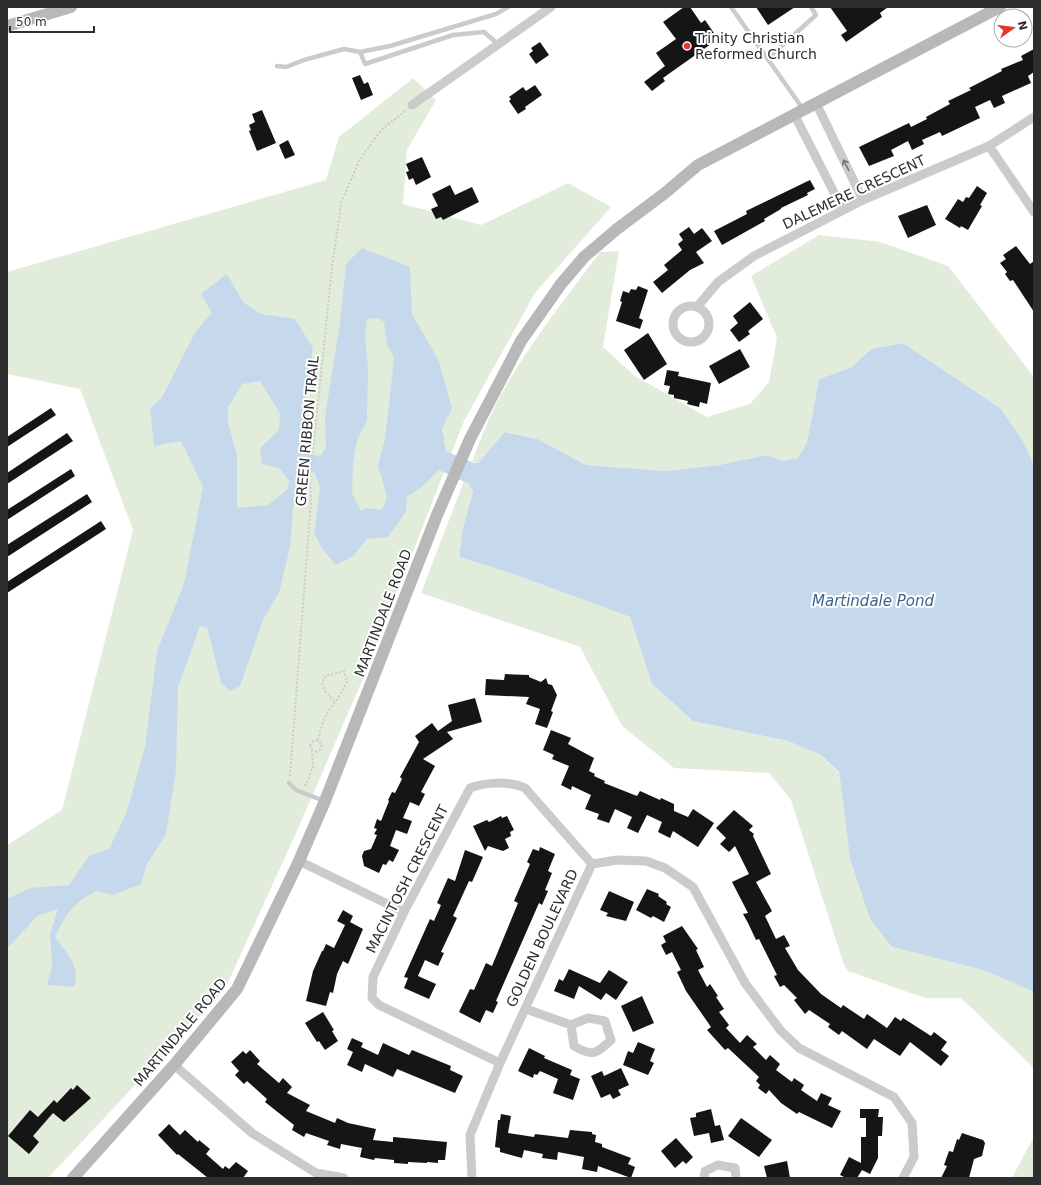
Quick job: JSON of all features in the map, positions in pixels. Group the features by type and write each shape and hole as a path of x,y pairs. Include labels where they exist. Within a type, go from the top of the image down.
{"main road":[{"path":"7,26 43,13 71,7"},
{"path":"799,112 1000,7"},
{"name":"MARTINDALE ROAD","path":"73,1178 174,1065 237,989 299,861 325,801 437,515 470,439 521,341 561,284 584,257 698,165 799,112"}],"street":[{"path":"412,105 551,7"},
{"path":"816,103 863,200"},
{"path":"799,112 843,210"},
{"name":"DALEMERE CRESCENT","path":"698,307 718,282 754,256 863,200 989,146 1034,117"},
{"path":"989,146 1034,212"},
{"path":"685,307 698,307 707,315 709,320 708,332 700,341 694,343 682,341 678,337 673,326 676,314 685,307"},
{"name":"MACINTOSH CRESCENT","path":"500,1063 379,1005 372,998 373,977 404,912 470,788 480,784 518,784 525,788 592,864"},
{"name":"GOLDEN BOULEVARD","path":"472,1178 470,1135 500,1063 592,864 617,860 646,862 665,868 693,887 744,983 781,1032 799,1048 894,1097 912,1123 914,1157 903,1178"},
{"path":"299,861 404,912"},
{"path":"526,1009 571,1025 588,1018 606,1021 611,1040 599,1051 586,1053 574,1046 571,1025"},
{"path":"174,1065 252,1133 316,1173 344,1178"},
{"path":"704,1178 705,1171 718,1165 735,1168 736,1178"}],"lane":[{"path":"278,66 286,67 309,58 344,49 360,52 390,46 479,20 496,14 508,7"},
{"path":"731,7 768,58 799,112"},
{"path":"768,58 816,15 811,7"},
{"path":"360,52 365,64 453,35 484,32 498,44"},
{"path":"289,783 296,790 325,801"}],"path":[{"name":"GREEN RIBBON TRAIL","path":"289,783 310,501 310,479 332,268 341,203 359,161 381,130 412,105"},
{"path":"312,750 316,751 321,748 321,744 318,740 325,714 335,702 347,682 344,671 326,676 322,683 326,692 335,702"},
{"path":"302,793 313,767 312,750 310,748 311,742 318,740"}],"green space":[{"path":"413,78 436,100 407,150 403,204 481,225 568,183 611,207 535,293 464,421 368,667 297,831 225,989 48,1178 7,1178 7,845 62,810 133,530 80,389 7,374 7,272 326,180 339,137"},
{"path":"819,235 880,242 948,266 1034,377 1034,465 1024,443 939,369 903,343 871,349 852,367 819,379 807,442 798,458 783,461 766,455 719,465 666,471 586,465 538,439 506,432 479,462 472,462 479,442 497,403 517,367 540,333 600,252 619,251 603,347 635,376 707,417 750,404 769,382 777,338 751,276"},
{"path":"464,481 469,484 473,492 463,528 459,557 516,575 630,617 652,684 693,721 788,741 821,755 839,773 850,859 892,947 983,970 1034,992 1034,1068 961,998 925,998 848,971 844,965 791,800 769,773 674,768 622,726 580,647 421,593"},
{"path":"1034,1136 1034,1178 1012,1178"}],"water":[{"name":"Martindale Pond","path":"362,248 410,267 412,314 439,361 452,408 442,429 446,451 474,463 479,462 505,432 538,439 586,465 666,471 719,465 766,455 783,461 798,458 807,442 819,379 852,367 871,349 903,343 1001,409 1024,443 1034,465 1034,992 983,970 892,947 870,919 850,859 839,772 821,755 788,741 693,721 652,684 630,617 516,575 459,557 463,528 473,492 469,484 439,470 423,486 407,497 406,512 388,537 367,539 353,556 336,565 323,550 314,533 320,488 315,473 304,471 298,485 293,510 290,547 279,593 263,620 240,686 230,691 221,683 207,627 200,626 178,687 176,771 166,834 147,864 141,884 113,895 96,891 81,900 67,915 55,937 72,960 76,973 74,987 47,985 52,965 50,934 58,909 37,916 7,949 7,899 30,888 69,885 89,856 109,849 126,814 145,747 157,651 184,584 203,487 181,441 154,446 150,408 161,399 196,331 212,313 201,294 227,274 243,302 260,314 295,319 313,348 299,442 307,454 320,456 326,448 325,417 340,323 346,264","holes":["378,318 384,322 387,345 394,358 385,439 378,466 387,497 382,510 367,508 361,511 352,493 353,462 357,440 367,421 368,367 365,337 367,319","260,381 280,413 279,430 260,448 262,464 279,468 289,481 288,489 268,505 237,508 237,455 228,422 228,408 242,384"]}],"building":[{"name":"Trinity Christian Reformed Church","path":"684,7 690,7 701,23 705,20 718,39 663,78 665,81 652,91 644,82 665,66 656,53 676,39 663,22"},
{"path":"756,7 795,7 768,25"},
{"path":"830,7 888,7 880,13 882,17 846,42 841,35 847,31"},
{"path":"540,42 549,55 536,64 529,54 533,51 531,48"},
{"path":"1034,49 1034,72 1028,76 1031,83 1002,96 1005,103 994,108 990,100 975,107 980,118 942,136 940,132 922,140 924,144 912,150 908,141 891,150 894,156 869,166 859,147 909,123 911,127 927,119 926,117 950,104 948,101 971,90 969,88 1002,71 1001,69 1023,60 1021,56"},
{"path":"360,75 364,84 368,82 373,95 361,100 352,78"},
{"path":"535,85 542,95 518,114 509,101 511,99 509,97 523,87 526,91"},
{"path":"262,110 276,143 257,151 249,131 251,130 249,125 255,122 252,114"},
{"path":"288,140 295,155 285,159 279,145"},
{"path":"422,157 431,177 416,185 413,178 409,180 406,172 409,171 406,164"},
{"path":"810,180 815,189 807,193 808,195 781,208 764,219 765,221 722,245 714,231 747,214 746,211"},
{"path":"450,185 455,195 472,187 479,202 443,220 441,217 436,219 431,209 438,206 432,194"},
{"path":"977,186 987,193 980,205 982,206 968,230 961,226 960,228 945,219 958,199 963,202 966,197 969,198"},
{"path":"927,205 936,225 908,238 898,216"},
{"path":"689,227 694,234 702,228 712,241 696,252 704,263 690,270 662,293 653,282 668,270 664,265 682,250 678,244 683,240 679,234"},
{"path":"1016,246 1030,264 1034,261 1034,312 1013,280 1010,281 1005,274 1007,272 1000,263 1006,259 1003,255"},
{"path":"638,286 648,290 639,318 643,320 640,329 616,321 622,302 620,301 623,291 629,293 631,289 636,290"},
{"path":"750,302 763,319 748,331 750,334 739,342 730,330 738,323 733,316"},
{"path":"648,333 667,364 644,380 624,350"},
{"path":"740,349 750,367 719,384 709,366"},
{"path":"667,370 679,372 678,376 711,383 707,404 700,402 699,407 687,404 688,401 674,398 674,395 668,394 670,386 664,385"},
{"path":"51,408 56,415 7,447 7,437"},
{"path":"67,433 73,441 7,484 7,473"},
{"path":"71,469 75,476 7,520 7,510"},
{"path":"87,494 92,502 7,557 7,545"},
{"path":"101,521 106,529 7,593 7,582"},
{"path":"505,674 529,675 529,677 541,682 546,678 548,684 552,685 557,695 547,728 535,724 540,709 526,704 529,697 485,695 486,679 504,680"},
{"path":"475,698 482,722 447,732 453,739 423,759 435,766 421,792 425,794 419,806 410,802 403,818 412,821 407,834 396,830 390,846 399,850 393,862 389,860 386,865 383,864 379,873 364,866 362,856 364,851 371,849 377,835 374,834 377,829 374,828 377,819 381,821 389,801 388,800 392,792 395,793 402,779 400,777 419,742 415,736 432,723 438,731 452,721 448,705"},
{"path":"551,730 571,738 568,744 594,758 589,771 595,774 594,776 605,781 604,783 637,796 640,791 660,800 661,798 674,804 674,811 688,817 693,809 714,823 698,847 673,831 670,838 658,832 662,822 647,815 638,833 627,828 632,817 615,809 609,823 597,819 599,814 585,809 591,795 572,786 571,790 561,785 569,766 552,759 554,755 543,750"},
{"path":"734,810 753,826 749,830 754,834 753,836 771,874 756,882 772,911 765,916 776,939 784,935 790,946 785,948 798,970 821,994 841,1008 843,1005 864,1019 867,1014 887,1028 895,1017 901,1021 903,1018 931,1036 934,1032 947,1042 941,1050 949,1056 941,1066 910,1042 900,1056 874,1039 867,1049 842,1031 839,1035 828,1027 830,1024 809,1010 805,1014 794,1000 797,998 784,985 780,987 774,976 777,975 759,939 756,940 743,914 748,913 732,882 749,874 735,846 729,852 720,844 726,838 716,828"},
{"path":"501,816 502,818 507,816 514,830 510,832 511,836 505,839 509,848 503,851 488,846 485,851 473,826 487,820 489,822"},
{"path":"540,847 555,854 548,871 552,873 545,890 548,891 542,905 539,903 496,1001 498,1002 493,1013 486,1010 480,1023 459,1012 470,989 474,990 486,963 492,966 518,903 514,901 530,864 527,862 533,849 539,851"},
{"path":"465,850 483,857 472,882 469,881 453,916 457,918 441,952 444,953 438,966 425,960 418,976 436,984 429,999 404,988 408,978 404,977 430,919 434,921 441,905 437,903 448,878 455,881"},
{"path":"647,889 659,894 658,896 667,902 666,904 671,907 664,922 653,916 651,918 636,910"},
{"path":"609,891 634,902 626,921 606,916 608,913 600,910"},
{"path":"343,910 353,916 350,922 363,929 348,964 343,961 337,974 333,993 330,992 326,1006 306,1001 313,971 322,951 326,944 334,948 345,925 337,921"},
{"path":"682,926 698,949 696,950 704,967 698,970 707,987 710,984 718,996 716,997 724,1009 719,1012 729,1025 726,1028 740,1043 747,1035 757,1044 753,1047 766,1060 770,1055 780,1064 776,1070 792,1082 794,1078 804,1085 801,1090 817,1101 821,1093 832,1098 828,1105 841,1111 832,1128 799,1112 797,1114 781,1103 769,1090 766,1094 758,1088 760,1085 756,1081 759,1077 728,1048 725,1050 707,1030 711,1027 686,991 677,972 681,970 672,952 666,955 661,945 666,942 663,936"},
{"path":"569,969 600,983 609,970 628,982 616,1000 606,993 601,1000 579,986 574,999 554,991 559,979 563,981"},
{"path":"642,996 654,1023 633,1032 621,1006"},
{"path":"323,1012 334,1030 332,1031 338,1041 325,1050 319,1041 317,1042 305,1023"},
{"path":"352,1038 363,1043 361,1047 378,1055 383,1043 409,1055 412,1050 451,1066 450,1070 463,1076 455,1093 397,1069 393,1077 365,1064 362,1072 347,1065 353,1052 347,1049"},
{"path":"638,1042 655,1049 650,1061 654,1063 648,1075 623,1065 628,1051 633,1053"},
{"path":"529,1048 545,1056 544,1058 572,1070 570,1075 580,1079 573,1100 553,1093 558,1079 540,1071 537,1075 534,1074 533,1078 518,1071"},
{"path":"250,1050 260,1061 257,1064 279,1083 283,1078 292,1087 287,1093 310,1105 306,1111 335,1123 337,1118 348,1123 376,1129 373,1140 393,1142 393,1137 447,1142 445,1160 438,1160 438,1163 408,1162 408,1164 394,1163 394,1160 375,1158 374,1160 360,1157 362,1148 341,1144 340,1149 327,1145 329,1141 306,1133 304,1137 292,1130 294,1125 265,1102 267,1099 247,1081 244,1084 235,1075 239,1071 231,1062 243,1051 246,1054"},
{"path":"621,1068 629,1085 618,1090 621,1095 613,1099 610,1094 601,1098 591,1076 602,1071 604,1076"},
{"path":"77,1085 91,1098 64,1122 53,1113 33,1136 39,1142 29,1154 8,1136 30,1110 38,1117 54,1100 57,1103 71,1088 73,1090"},
{"path":"711,1109 715,1126 720,1125 724,1140 711,1143 709,1133 694,1136 690,1118 696,1117 696,1113"},
{"path":"860,1109 879,1109 878,1117 883,1117 882,1136 878,1136 878,1158 870,1174 862,1170 857,1178 846,1178 840,1175 849,1157 861,1163 861,1137 866,1137 866,1118 860,1118"},
{"path":"501,1114 511,1116 508,1133 534,1137 535,1134 568,1138 570,1130 592,1132 592,1134 596,1135 595,1142 602,1144 602,1147 631,1158 628,1164 635,1167 631,1178 598,1166 597,1172 582,1169 584,1157 558,1152 557,1160 542,1158 543,1154 524,1150 522,1158 500,1152 500,1148 495,1147 498,1120 500,1120"},
{"path":"741,1118 772,1140 759,1157 728,1136"},
{"path":"169,1124 180,1135 185,1130 198,1142 199,1140 210,1149 206,1154 223,1169 225,1166 229,1169 236,1162 248,1171 243,1178 208,1178 178,1154 177,1155 158,1135"},
{"path":"962,1133 983,1140 985,1143 982,1156 974,1159 969,1178 941,1178 947,1166 944,1165 949,1151 953,1152 957,1139 959,1140"},
{"path":"676,1138 693,1157 686,1164 683,1161 675,1168 661,1151"},
{"path":"787,1161 790,1178 767,1178 764,1166"}],"place":[{"name":"Trinity Christian Reformed Church","path":"687,46"}]}
